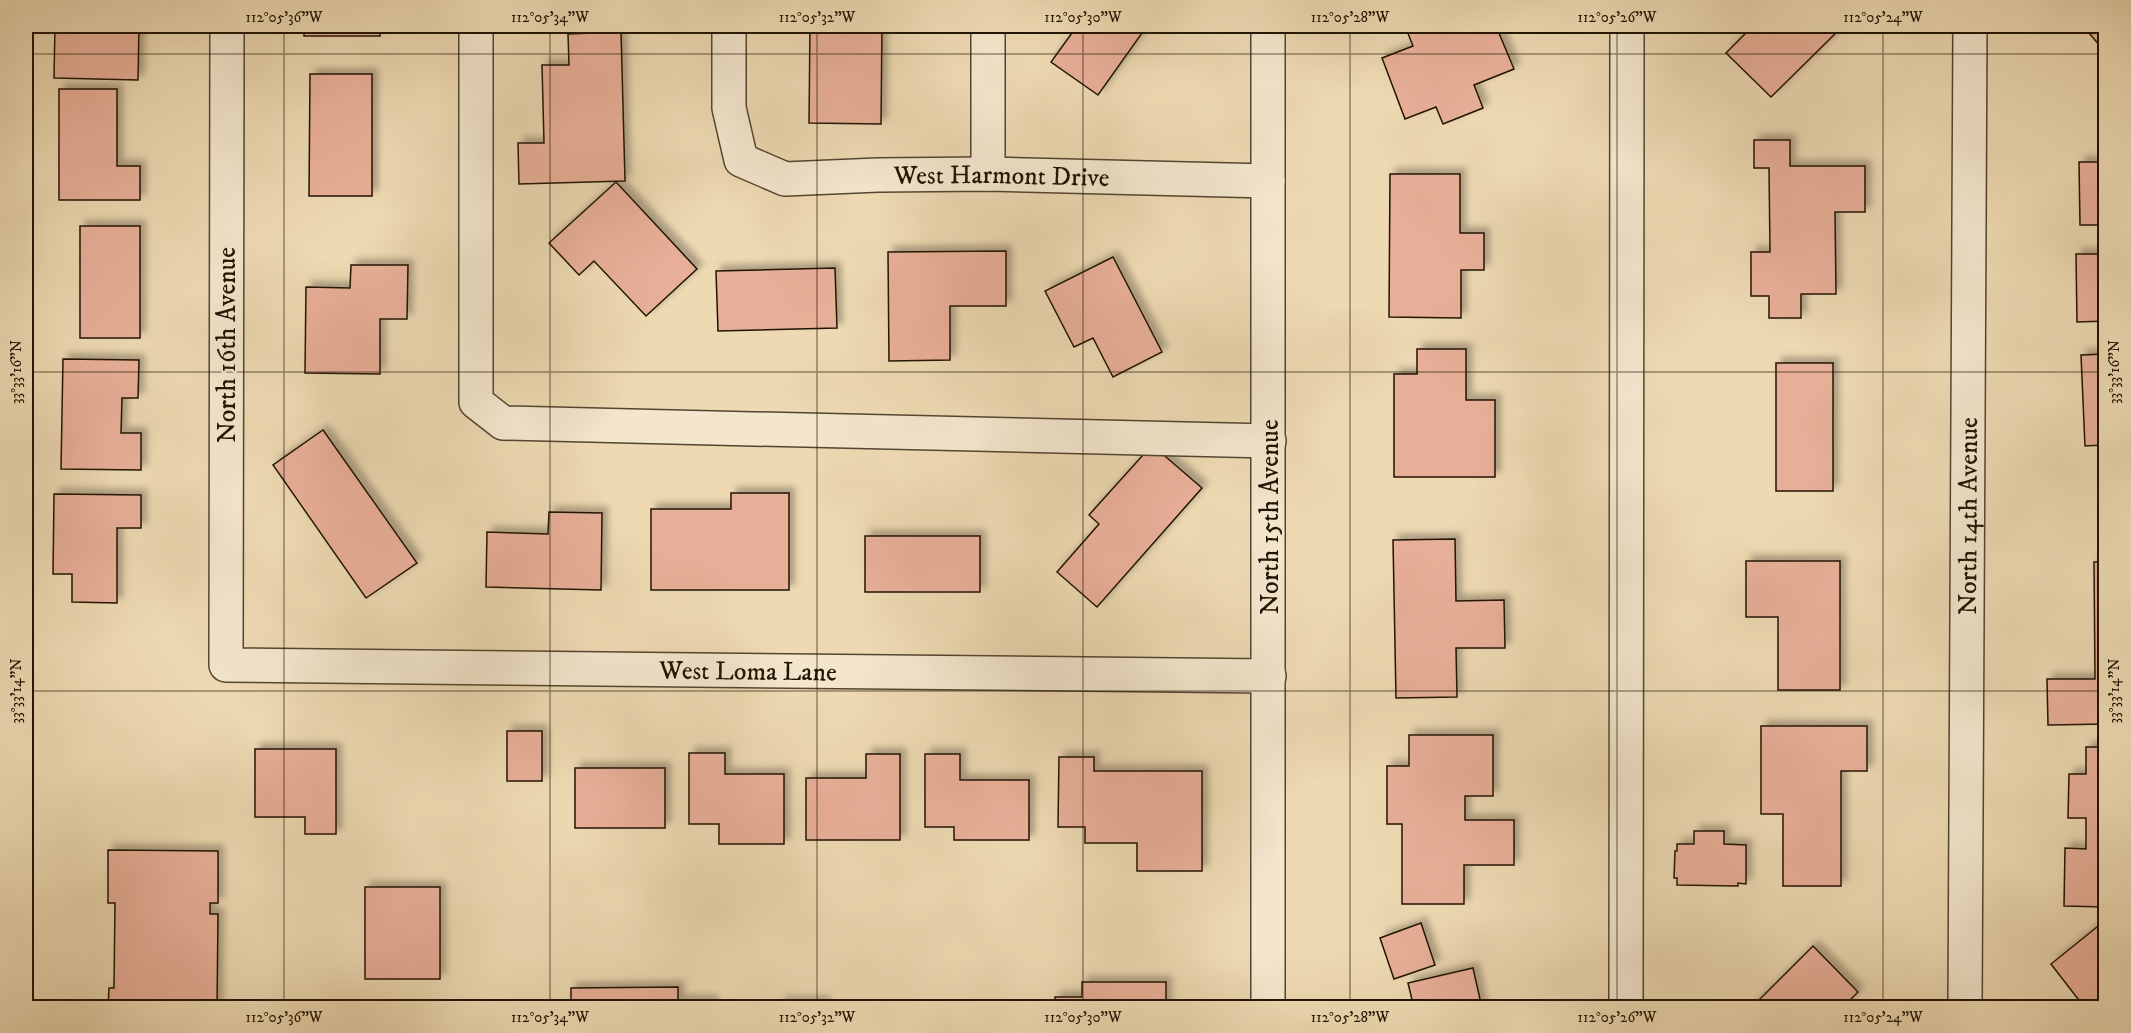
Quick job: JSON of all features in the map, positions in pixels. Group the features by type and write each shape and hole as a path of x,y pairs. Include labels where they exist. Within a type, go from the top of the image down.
{"street":[{"name":"North 16th Avenue","path":"226,665 227,26"},
{"path":"476,26 476,402 503,423 1269,441"},
{"name":"West Harmont Drive","path":"729,26 729,108 741,160 785,179 988,174 1268,181"},
{"path":"988,26 988,174"},
{"name":"North 15th Avenue","path":"1268,26 1268,1008"},
{"path":"1626,1008 1627,26"},
{"name":"North 14th Avenue","path":"1965,1008 1970,26"},
{"name":"West Loma Lane","path":"226,665 1269,676"}],"building":[{"path":"55,26 139,26 138,80 54,78"},
{"path":"304,26 380,26 380,36 304,36"},
{"path":"810,26 882,26 881,124 809,123"},
{"path":"1077,26 1147,26 1098,95 1051,62"},
{"path":"1405,26 1496,26 1514,69 1474,85 1483,108 1443,124 1436,107 1405,119 1382,58 1413,46"},
{"path":"1753,26 1843,26 1771,97 1726,53"},
{"path":"2083,26 2106,26 2106,53"},
{"path":"621,32 625,181 519,184 518,143 544,143 542,65 569,65 568,34"},
{"path":"310,74 372,74 372,196 309,196"},
{"path":"59,89 117,89 117,166 140,166 140,200 59,200"},
{"path":"1754,140 1790,140 1790,166 1865,166 1865,212 1835,212 1836,294 1801,294 1801,318 1769,318 1769,296 1751,296 1751,252 1770,252 1769,168 1754,168"},
{"path":"2079,162 2106,162 2106,321 2077,322 2076,254 2099,254 2099,225 2080,225"},
{"path":"1390,174 1460,174 1460,233 1484,233 1484,270 1461,270 1461,318 1389,317"},
{"path":"616,182 697,269 646,316 594,261 579,275 549,243"},
{"path":"80,226 140,226 140,338 80,338"},
{"path":"1006,251 1006,306 950,306 950,360 889,361 888,252"},
{"path":"1113,257 1162,352 1113,377 1093,338 1074,347 1045,291"},
{"path":"351,265 408,265 407,319 380,319 380,374 305,373 306,287 350,288"},
{"path":"835,268 837,328 718,331 716,271"},
{"path":"1417,349 1466,349 1466,400 1495,400 1495,477 1394,477 1394,374 1417,374"},
{"path":"2106,354 2106,516 2103,445 2085,446 2081,355"},
{"path":"63,359 139,360 138,398 122,398 121,433 141,433 141,470 61,469"},
{"path":"1776,363 1833,363 1833,491 1776,491"},
{"path":"323,430 417,563 366,598 273,465"},
{"path":"1152,445 1202,488 1097,607 1057,572 1099,524 1089,515"},
{"path":"731,493 789,493 789,590 651,590 651,509 731,509"},
{"path":"54,494 141,495 141,528 117,528 117,603 72,602 72,574 53,574"},
{"path":"549,512 602,513 601,590 486,587 487,532 548,534"},
{"path":"865,536 980,536 980,592 865,592"},
{"path":"1455,539 1456,601 1504,600 1505,648 1456,648 1457,697 1396,698 1393,540"},
{"path":"1746,561 1840,561 1840,690 1778,690 1778,617 1746,617"},
{"path":"2094,562 2106,562 2106,724 2048,725 2047,679 2095,679"},
{"path":"1761,726 1867,726 1867,771 1841,771 1841,886 1783,886 1783,814 1761,814"},
{"path":"507,731 542,731 542,781 507,781"},
{"path":"1409,735 1493,735 1493,796 1465,796 1465,820 1514,820 1514,865 1464,865 1464,904 1402,904 1402,824 1387,824 1387,766 1409,766"},
{"path":"2086,747 2106,747 2106,907 2064,906 2065,848 2086,849 2086,818 2068,818 2069,774 2086,774"},
{"path":"255,749 336,749 336,834 305,834 305,817 255,817"},
{"path":"689,753 725,753 725,774 784,774 784,844 719,844 719,824 689,824"},
{"path":"866,754 900,754 900,840 806,840 806,778 866,778"},
{"path":"925,754 960,754 960,780 1029,780 1029,840 954,840 954,827 925,827"},
{"path":"1059,757 1094,757 1094,771 1202,771 1202,871 1137,871 1137,843 1085,843 1085,827 1058,827"},
{"path":"575,768 665,768 665,828 575,828"},
{"path":"1694,831 1724,831 1724,844 1746,845 1746,884 1738,883 1738,886 1677,885 1677,878 1674,878 1677,844 1694,844"},
{"path":"108,850 218,851 218,903 210,903 210,914 218,914 217,1008 108,1008 109,988 114,988 115,903 108,903"},
{"path":"365,887 440,887 440,979 365,979"},
{"path":"1421,923 1435,965 1394,979 1380,938"},
{"path":"2097,927 2106,938 2106,1008 2085,1008 2051,964"},
{"path":"1813,946 1858,992 1842,1008 1751,1008"},
{"path":"1473,968 1482,1008 1414,1008 1408,983"},
{"path":"1082,982 1166,982 1166,1008 1055,1008 1055,997 1082,997"},
{"path":"678,987 678,1001 712,1001 712,1008 568,1008 571,988"},
{"path":"780,1002 824,1002 824,1008 780,1008"}]}
